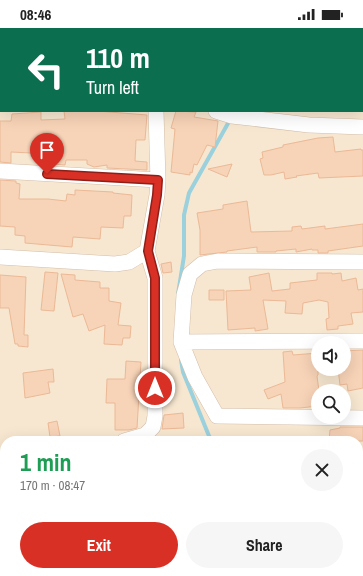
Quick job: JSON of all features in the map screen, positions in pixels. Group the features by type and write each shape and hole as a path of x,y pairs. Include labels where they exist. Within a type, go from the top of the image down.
{"street":[{"path":"142,436 153,428 155,416 155,278 148,251 158,180 156,112"},
{"path":"219,112 232,116 301,124 363,127"},
{"path":"0,171 158,180"},
{"path":"0,257 114,264 129,262 148,251"},
{"path":"363,262 218,261 202,264 190,274 184,295 181,342 195,377 216,416 363,418"},
{"path":"181,342 363,341"}],"shaded area":[{"path":"0,112 363,112 363,436 0,436"}],"building":[{"path":"41,112 41,120 65,119 64,112 110,112 147,115 145,140 136,140 135,161 147,162 147,170 107,168 107,165 94,167 87,164 87,160 66,160 65,165 39,163 39,157 31,156 31,153 11,152 11,163 0,162 0,121 11,121 12,114"},
{"path":"176,112 196,112 194,117 218,121 215,147 207,145 197,165 194,164 190,175 171,172 175,129 171,128"},
{"path":"333,137 335,152 363,150 363,176 319,178 318,173 285,179 284,172 264,175 260,159 263,158 262,152 283,147 283,145 318,138"},
{"path":"232,164 227,177 208,169"},
{"path":"0,180 16,181 16,183 20,184 19,199 48,199 66,201 67,194 75,195 75,190 113,192 132,195 131,216 124,216 123,228 101,227 100,239 73,237 72,247 25,243 25,236 15,235 15,227 0,226"},
{"path":"247,201 251,232 292,231 292,227 301,226 302,229 325,226 325,229 363,224 363,246 328,251 328,253 318,253 318,250 312,249 296,252 296,249 276,252 257,252 257,247 200,255 200,230 197,213 223,209 223,205"},
{"path":"171,262 172,272 163,273 161,264"},
{"path":"45,272 58,273 54,311 41,310"},
{"path":"269,273 272,291 290,289 290,283 317,280 317,273 341,273 342,281 356,278 358,290 363,289 363,312 351,313 353,324 338,326 338,329 327,330 326,319 329,318 328,302 319,300 303,303 302,314 285,313 286,301 263,300 268,329 255,331 255,328 228,330 226,291 251,290 249,277"},
{"path":"61,274 75,275 75,280 100,282 100,288 109,288 109,301 121,303 118,325 131,326 130,338 123,338 122,345 104,344 105,325 89,331 83,314 73,317"},
{"path":"0,275 26,277 24,335 28,335 28,347 18,346 18,344 15,344 9,308 0,308"},
{"path":"209,290 224,290 224,300 209,300"},
{"path":"363,350 363,388 351,390 351,384 340,384 339,376 351,376 351,351"},
{"path":"292,351 293,355 311,354 311,376 317,376 318,384 311,384 311,407 283,408 281,394 268,399 264,390 285,382 283,352"},
{"path":"126,361 141,362 137,428 129,430 115,430 115,403 106,403 107,379 125,379"},
{"path":"53,369 54,382 48,382 50,393 25,398 23,373"},
{"path":"183,413 184,428 162,429 164,415"},
{"path":"57,421 60,436 50,436 48,423"},
{"path":"363,427 363,436 329,436 330,430"}],"waterway":[{"path":"178,294 184,256 184,215 189,193 231,118"},
{"path":"181,360 183,372 209,436"}],"route":[{"path":"47,174 158,180 148,251 155,278 155,388"}]}
